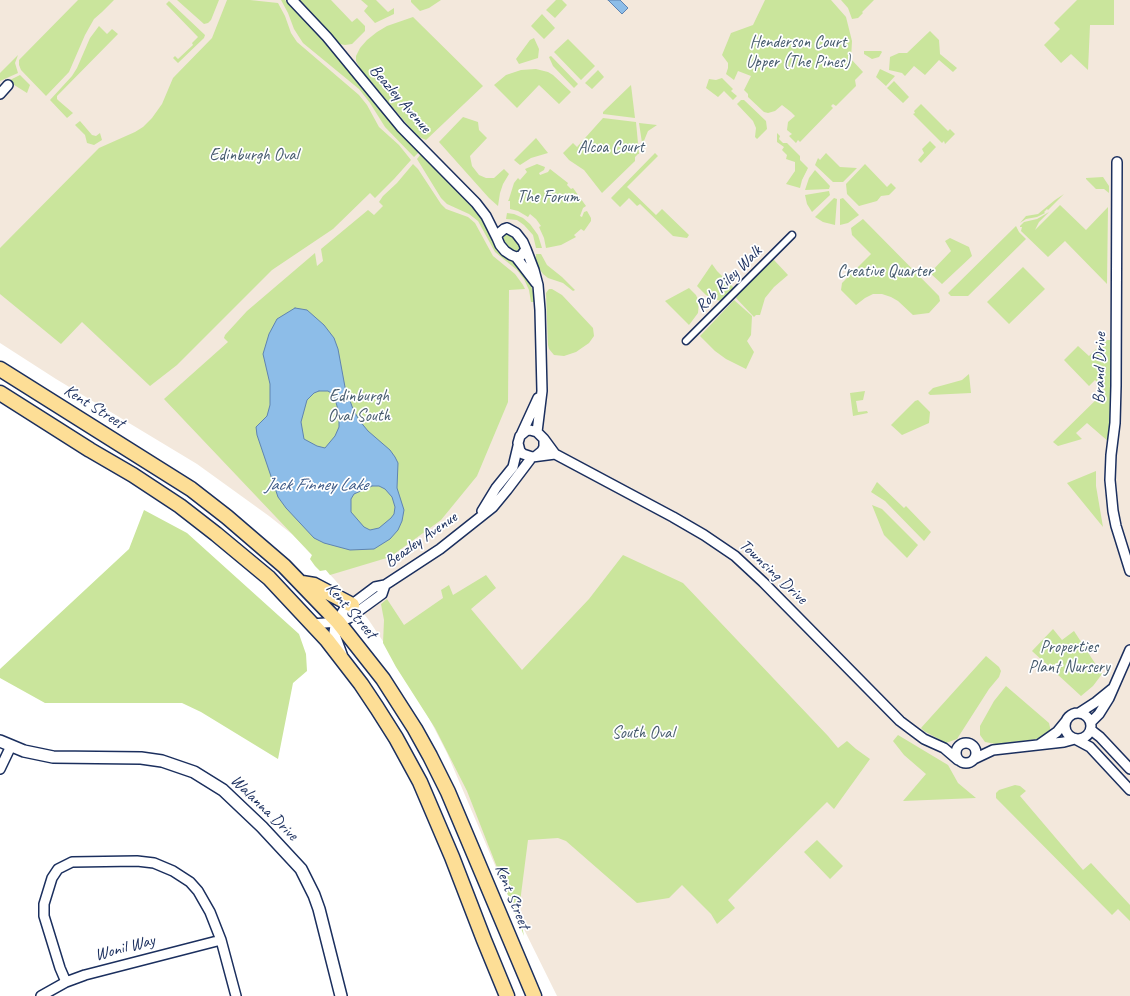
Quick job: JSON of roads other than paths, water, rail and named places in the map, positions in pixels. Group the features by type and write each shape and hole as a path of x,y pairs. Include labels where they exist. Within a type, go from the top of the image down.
{"main road":[{"name":"Kent Street","path":"0,369 191,489 261,546 301,583 338,622 382,679 415,729 430,756 448,792 534,996"},
{"path":"0,393 90,450 133,475 180,506 216,534 269,578 345,662 396,738 420,782 452,857 507,996"},
{"path":"301,583 314,585 352,605"}],"street":[{"name":"Beazley Avenue","path":"292,0 328,37 401,127 471,197 486,216 505,251 516,257 538,286"},
{"path":"0,94 8,85"},
{"name":"Brand Drive","path":"1117,162 1116,386 1115,424 1111,455 1110,480 1116,526 1130,571"},
{"name":"Beazley Avenue","path":"486,216 500,226 507,228 520,236 534,270 538,286 541,329 542,391 540,435"},
{"path":"497,238 500,231 507,228"},
{"name":"Rob Riley Walk","path":"686,341 792,235"},
{"path":"516,257 521,256 526,249"},
{"name":"Beazley Avenue","path":"520,436 542,391"},
{"path":"534,456 542,451 544,447 540,435 530,430 526,431 520,436 519,439 518,446 523,454 534,456 555,454"},
{"name":"Townsing Drive","path":"540,435 555,454 673,517 735,556 763,582 900,721 924,738 944,748 958,760"},
{"name":"Beazley Avenue","path":"475,521 488,503 496,488 513,467 518,446"},
{"name":"Beazley Avenue","path":"338,622 343,611 375,587 385,585 440,549 475,521 498,501 534,456"},
{"name":"Beazley Avenue","path":"312,624 338,622 350,618 382,594 385,585"},
{"path":"338,622 334,632 345,662"},
{"path":"944,748 958,746 965,742 993,750 1038,746 1086,737 1114,688 1130,650"},
{"path":"1038,746 1057,732 1071,715 1078,713 1096,702 1114,688"},
{"path":"1078,713 1086,716 1091,726 1100,737 1130,769"},
{"path":"1066,721 1065,729 1068,736 1090,747 1130,790"},
{"name":"Walanna Drive","path":"0,741 38,755 53,757 128,758 162,761 194,772 229,795 291,858 301,869 307,879 319,909 341,996"},
{"path":"972,745 976,750 974,759"},
{"path":"0,769 11,746"},
{"path":"958,746 955,752 958,760 967,763 993,750"},
{"path":"66,982 60,968 43,910 52,878 58,869 72,862 137,861 154,863 173,870 190,882 198,891 210,912 220,940 236,996"},
{"name":"Wonil Way","path":"41,996 66,982 85,975 220,940"}],"water":[{"path":"608,0 620,0 628,8 622,14"},
{"name":"Jack Finney Lake","path":"295,308 307,310 324,325 334,338 338,349 345,387 353,409 359,420 368,431 390,450 398,463 397,488 404,510 402,521 398,530 390,539 374,549 350,550 324,543 314,538 286,508 278,497 257,435 256,427 267,416 270,405 270,384 263,354 269,334 277,319","holes":["319,391 328,391 331,393 335,399 339,413 339,427 335,436 325,448 317,446 304,439 301,422 307,400 314,393","372,486 379,486 385,489 392,497 395,507 394,514 391,518 379,528 370,530 364,527 351,512 351,499 354,494"]}],"park label":[{"name":"Henderson Court Upper (The Pines)","path":"798,53"},
{"name":"Alcoa Court","path":"611,148"},
{"name":"Edinburgh Oval","path":"254,156"},
{"name":"The Forum","path":"548,198"},
{"name":"Creative Quarter","path":"885,272"},
{"name":"Edinburgh Oval South","path":"359,407"},
{"name":"Properties Plant Nursery","path":"1069,658"},
{"name":"South Oval","path":"643,734"}]}
